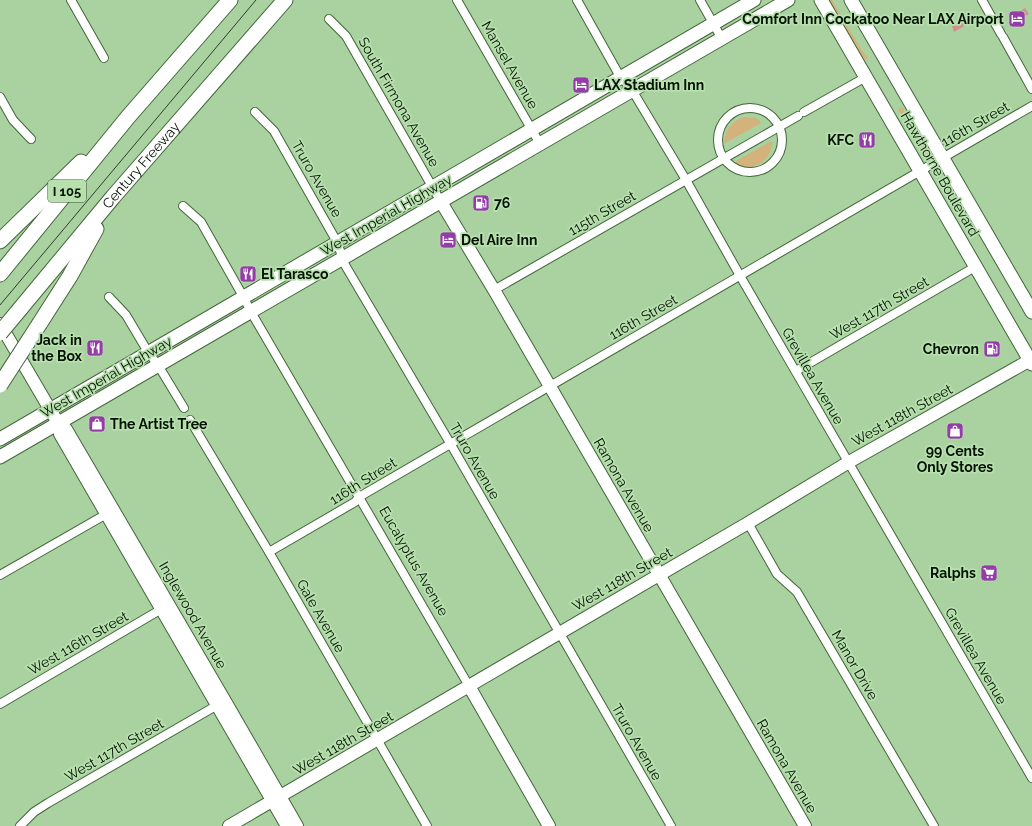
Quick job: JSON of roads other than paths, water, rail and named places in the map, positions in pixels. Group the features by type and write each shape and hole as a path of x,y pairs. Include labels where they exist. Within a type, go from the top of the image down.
{"highway":[{"name":"I 105","path":"3,270 128,117 230,0"},
{"name":"Century Freeway","path":"0,333 113,197 285,0"},
{"path":"0,241 128,117"},
{"path":"0,386 70,276 113,197"}],"main road":[{"name":"West Imperial Highway","path":"0,439 754,0"},
{"name":"West Imperial Highway","path":"0,457 788,0"},
{"name":"Hawthorne Boulevard","path":"821,0 1031,361"},
{"name":"Hawthorne Boulevard","path":"851,0 1032,312"}],"street":[{"path":"71,0 104,58"},
{"name":"Mansel Avenue","path":"457,0 540,144"},
{"name":"Grevillea Avenue","path":"576,0 686,180 740,276 1032,778"},
{"path":"700,0 713,25 722,38"},
{"path":"982,0 1032,89"},
{"name":"South Firmona Avenue","path":"329,19 346,36 441,202"},
{"name":"115th Street","path":"494,290 866,77"},
{"path":"0,97 13,120 31,139"},
{"name":"116th Street","path":"269,552 355,502 359,497 450,443 1032,106"},
{"path":"749,108 760,110 773,118 779,127 782,140 780,151 774,161 766,168 751,173 742,172 732,167 723,159 718,148 718,137 722,123 738,110 749,108"},
{"name":"Truro Avenue","path":"255,112 274,131 338,242 348,271 450,443 671,826"},
{"name":"Ramona Avenue","path":"441,202 494,290 805,826"},
{"name":"Eucalyptus Avenue","path":"183,206 201,222 251,312 549,826"},
{"name":"West 117th Street","path":"796,371 975,267"},
{"path":"109,297 126,315 148,353 158,365 184,408"},
{"name":"Inglewood Avenue","path":"0,324 58,423 67,430 110,512 277,799 297,826"},
{"name":"West 118th Street","path":"229,826 748,523 849,462 1031,361"},
{"name":"Gale Avenue","path":"190,420 269,552 427,826"},
{"path":"0,575 110,512"},
{"name":"Manor Drive","path":"748,523 777,574 797,592 934,826"},
{"name":"West 116th Street","path":"0,704 166,607"},
{"name":"West 117th Street","path":"20,826 34,812 48,803 222,703"},
{"name":"Inglewood Avenue","path":"277,799 287,826"}],"tram line":[{"path":"0,305 256,0"}],"place":[{"name":"Comfort Inn Cockatoo Near LAX Airport","path":"1017,19"},
{"name":"LAX Stadium Inn","path":"581,85"},
{"name":"KFC","path":"867,140"},
{"name":"76","path":"481,203"},
{"name":"Del Aire Inn","path":"448,240"},
{"name":"El Tarasco","path":"248,274"},
{"name":"Jack in the Box","path":"95,348"},
{"name":"Chevron","path":"992,349"},
{"name":"The Artist Tree","path":"97,424"},
{"name":"99 Cents Only Stores","path":"955,431"},
{"name":"Ralphs","path":"989,573"}]}
